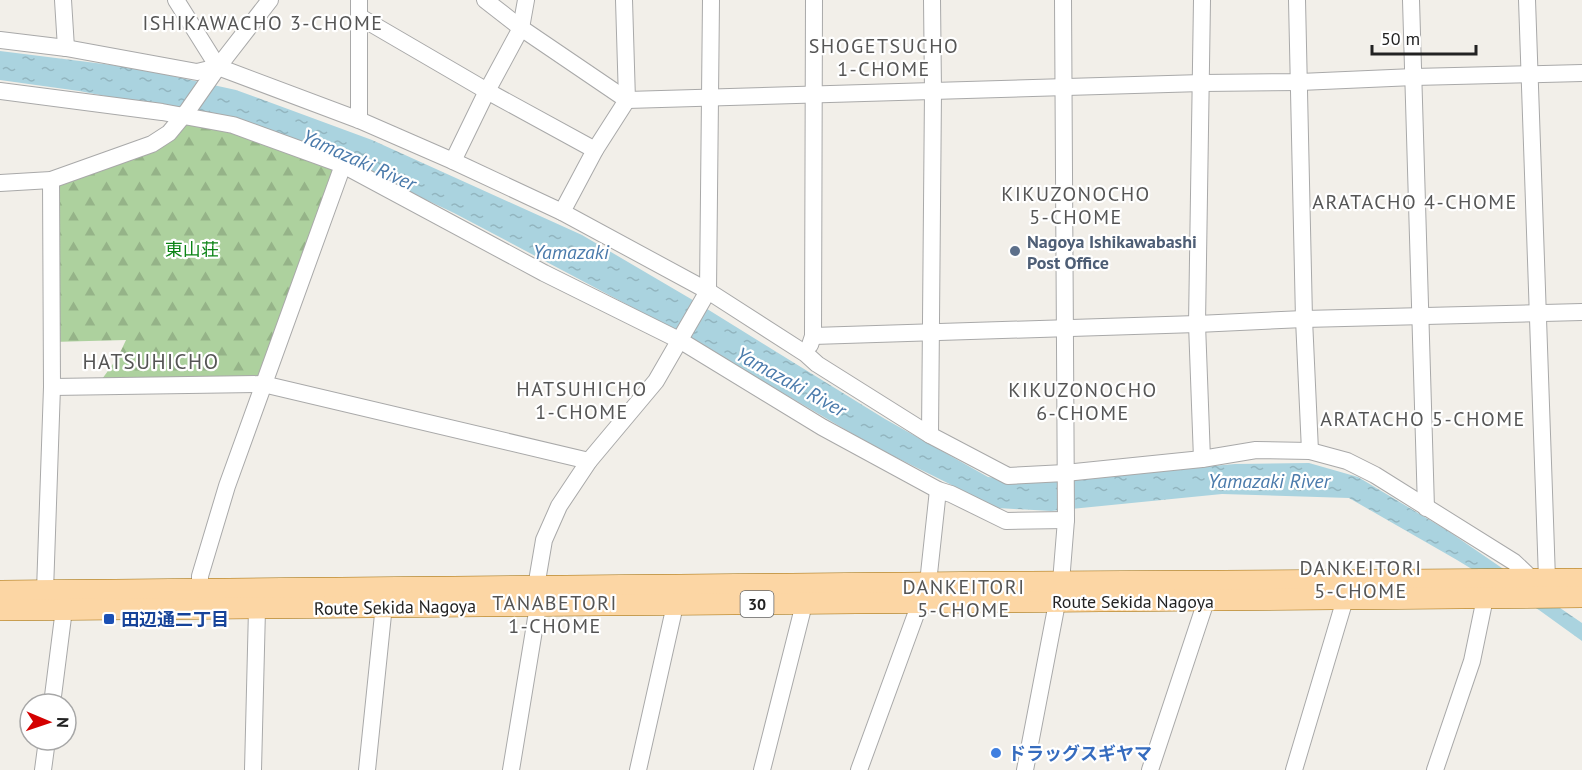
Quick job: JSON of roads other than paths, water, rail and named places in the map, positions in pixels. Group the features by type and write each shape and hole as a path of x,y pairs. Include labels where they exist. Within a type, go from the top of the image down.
{"main road":[{"name":"Route Sekida Nagoya","path":"676,595 804,604 920,603 1059,592 1474,579 1534,587 1582,597"},
{"name":"Route Sekida Nagoya","path":"0,591 45,591 199,599 676,595 928,583 1206,601 1485,598 1582,579"},
{"name":"Route Sekida Nagoya","path":"0,610 64,609 199,599 257,609 385,597"}],"street":[{"path":"63,0 66,48"},
{"path":"176,0 218,67"},
{"path":"0,183 51,180 152,144 169,133 270,0"},
{"path":"485,0 521,28 627,100 1582,73"},
{"path":"453,161 486,91 521,28 526,0"},
{"path":"562,212 595,150 627,100 624,0"},
{"path":"511,770 544,540 558,506 589,461 656,381 705,296 711,0"},
{"path":"806,354 813,336 814,0"},
{"path":"930,435 932,0"},
{"path":"1025,770 1059,592 1065,515 1063,0"},
{"path":"1202,0 1197,324 1202,459"},
{"path":"1297,0 1304,318 1310,451"},
{"path":"1411,0 1426,508"},
{"path":"1527,0 1537,313 1534,587"},
{"path":"359,8 359,120"},
{"path":"359,8 486,91 595,150"},
{"path":"0,40 66,48 197,72 218,67 359,120 562,212 806,354 817,364 930,435 1008,476 1065,476 1256,450 1310,451 1347,461 1375,475 1514,562 1534,587"},
{"path":"0,91 186,113 233,125 343,165 544,273 682,339 822,427 938,490 1006,520 1065,515"},
{"path":"199,599 200,576 227,486 343,165"},
{"path":"45,591 52,387 51,180"},
{"path":"813,336 1197,324 1304,318 1582,312"},
{"path":"52,387 263,384 589,461"},
{"path":"928,583 938,490"},
{"path":"638,770 676,595"},
{"path":"367,770 385,597"},
{"path":"1435,770 1472,661 1485,598"},
{"path":"1294,770 1345,599"},
{"path":"1150,770 1206,601"},
{"path":"859,770 920,603"},
{"path":"762,770 804,604"},
{"path":"54,692 64,609"},
{"path":"253,770 257,609"},
{"path":"43,770 45,752"}],"water":[{"name":"Yamazaki","path":"0,51 136,68 236,90 372,140 582,235 691,299 885,419 988,477 1023,481 1056,480 1235,464 1309,463 1358,477 1448,531 1582,623 1582,641 1539,610 1349,498 1222,494 1051,511 998,508 875,447 679,332 454,213 314,147 210,116 79,91 0,80"}],"place":[{"name":"Nagoya Ishikawabashi Post Office","path":"1015,251"},
{"name":"田辺通二丁目","path":"109,619"},
{"name":"ドラッグスギヤマ","path":"996,753"}],"district":[{"name":"ISHIKAWACHO 3-CHOME","path":"263,23"},
{"name":"SHOGETSUCHO 1-CHOME","path":"884,58"},
{"name":"ARATACHO 4-CHOME","path":"1415,202"},
{"name":"KIKUZONOCHO 5-CHOME","path":"1076,206"},
{"name":"HATSUHICHO","path":"151,361"},
{"name":"HATSUHICHO 1-CHOME","path":"582,400"},
{"name":"KIKUZONOCHO 6-CHOME","path":"1083,402"},
{"name":"ARATACHO 5-CHOME","path":"1423,419"},
{"name":"DANKEITORI 5-CHOME","path":"1361,580"},
{"name":"DANKEITORI 5-CHOME","path":"964,598"},
{"name":"TANABETORI 1-CHOME","path":"555,614"}],"water label":[{"name":"Yamazaki River","path":"359,160"},
{"name":"Yamazaki River","path":"791,382"},
{"name":"Yamazaki River","path":"1269,481"}],"park label":[{"name":"東山荘","path":"192,249"}]}
